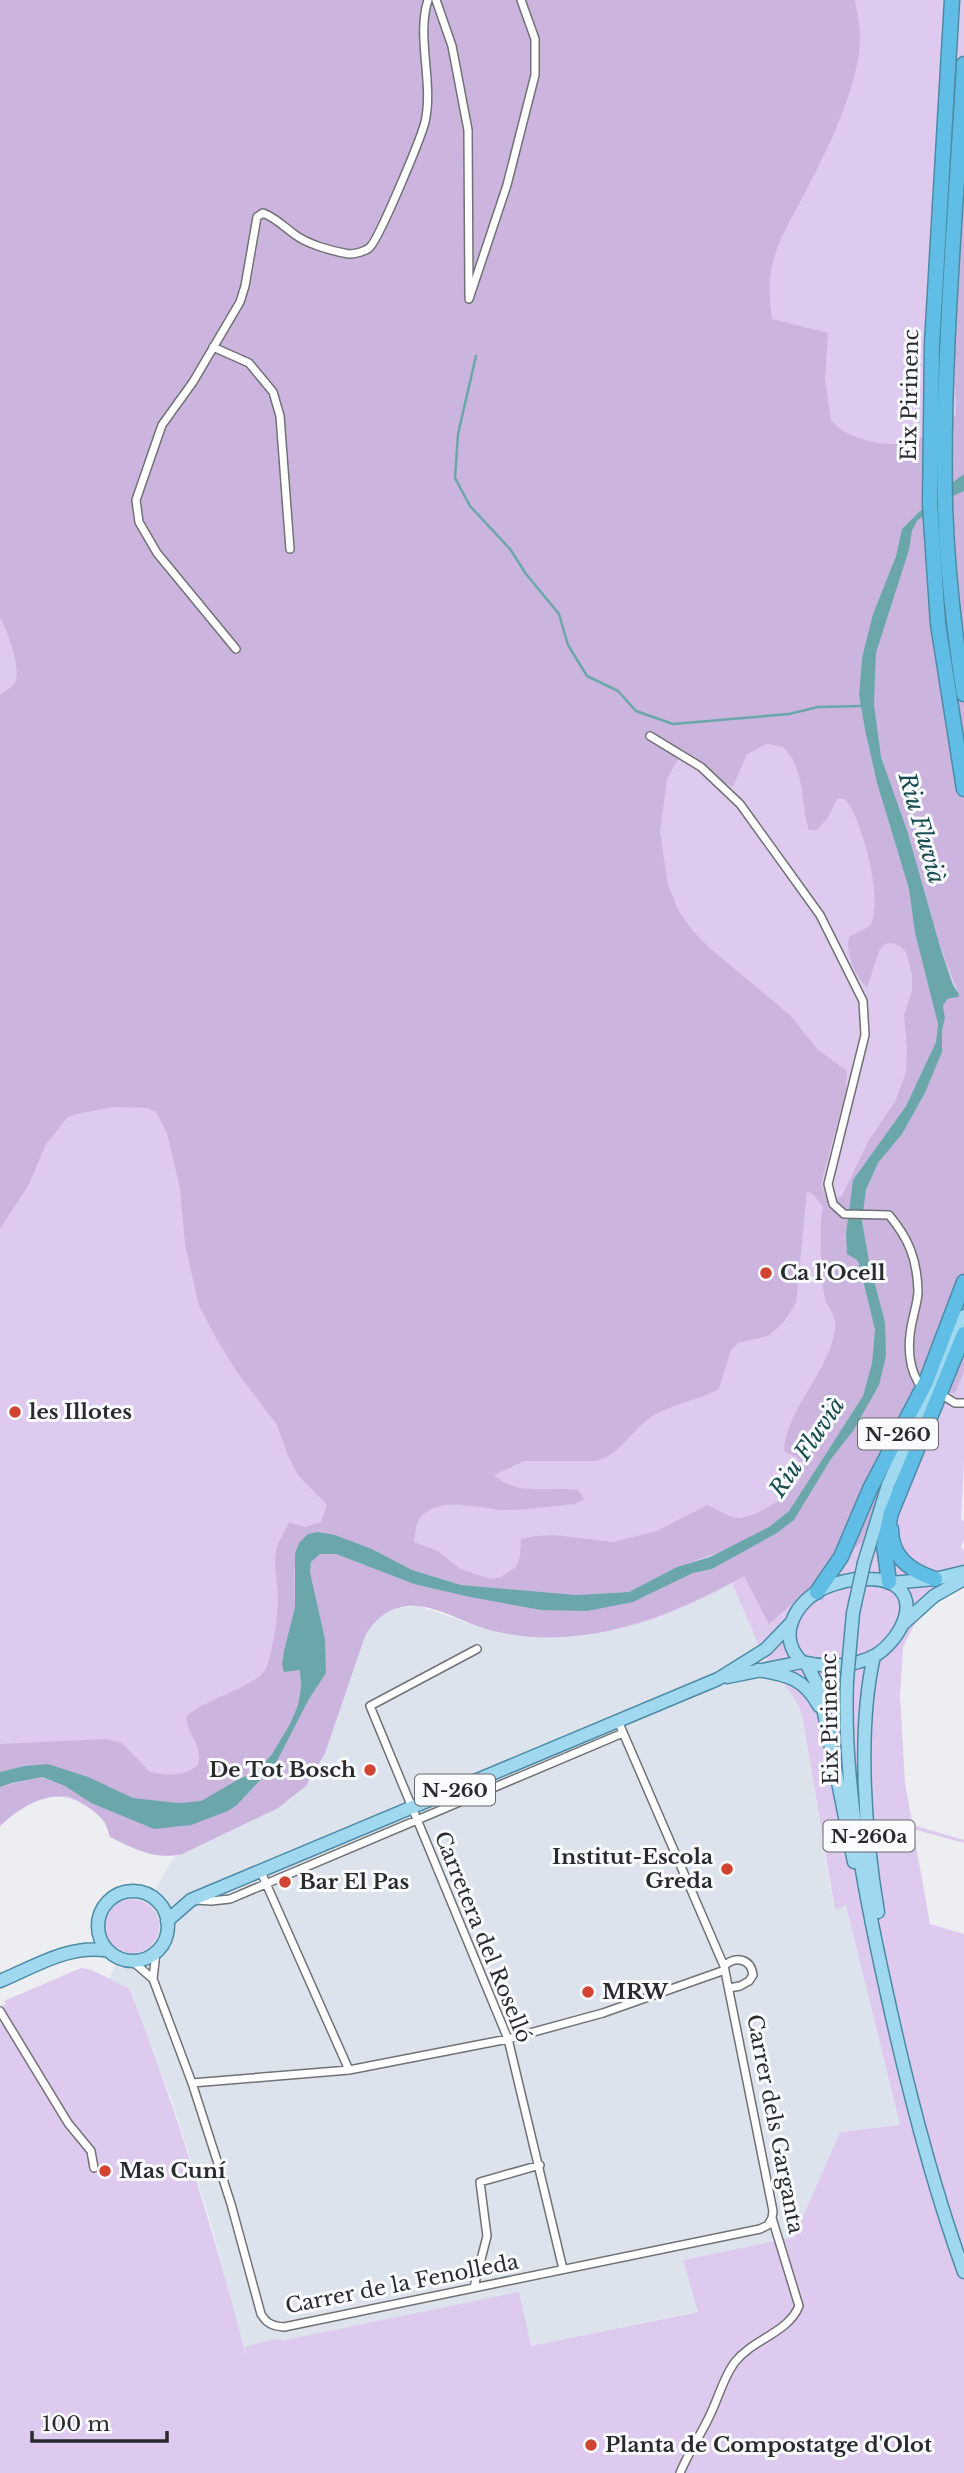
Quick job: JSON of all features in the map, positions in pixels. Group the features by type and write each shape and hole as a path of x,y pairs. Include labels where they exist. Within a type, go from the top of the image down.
{"highway":[{"name":"Eix Pirinenc","path":"951,0 929,434 934,576 944,673 964,789"},
{"name":"Eix Pirinenc","path":"964,64 948,345 945,506 964,694"},
{"name":"N-260","path":"817,1592 841,1557 870,1489 926,1382 964,1282"},
{"name":"N-260","path":"890,1582 884,1545 891,1514 959,1336"},
{"path":"891,1514 894,1546 902,1561 907,1567 935,1579"}],"main road":[{"name":"Eix Pirinenc","path":"959,1336 964,1288"},
{"name":"Eix Pirinenc","path":"964,1316 959,1336 888,1485 864,1563 850,1634 846,1680 850,1785 870,1914 891,2016 929,2166 964,2272"},
{"path":"890,1582 935,1579 964,1572"},
{"name":"N-260","path":"75,1950 86,1941 108,1902 121,1893 138,1891 157,1901 191,1900 264,1878 621,1727 718,1679 766,1649 792,1622 804,1604 817,1592 837,1583 856,1579 890,1582 898,1587 905,1600 907,1610 904,1623"},
{"path":"874,1656 904,1623 934,1596 964,1579"},
{"path":"792,1622 789,1643 804,1662"},
{"name":"N-260","path":"718,1679 804,1662 840,1665 874,1656"},
{"name":"N-260a","path":"874,1656 868,1679 865,1728 867,1800 871,1854 888,1968 891,2016"},
{"name":"N-260a","path":"804,1662 819,1688 847,1833 860,1889 870,1914"},
{"name":"N-260a","path":"758,1670 789,1675 811,1693 825,1719"},
{"name":"N-260","path":"156,1952 166,1938 167,1921 191,1900"},
{"path":"157,1901 164,1910 167,1921"},
{"path":"99,1922 100,1935 109,1951"},
{"name":"N-260","path":"0,1981 75,1950 95,1948 131,1961"},
{"path":"131,1961 144,1959 156,1952"}],"street":[{"path":"236,649 157,553 139,522 136,500 162,425 193,382 240,302 246,286 257,217 263,213 274,217 296,236 316,245 351,254 370,248 382,229 425,122 428,92 424,20 428,0"},
{"path":"436,0 452,46 468,130 469,299 507,185 535,75 535,39 521,0"},
{"path":"213,347 249,363 272,392 280,415 290,549"},
{"path":"650,736 701,767 740,804 820,915 863,1002 865,1035 828,1184 833,1203 844,1214 889,1215 906,1235 913,1257 918,1292 911,1326 910,1356 911,1369 918,1382"},
{"path":"947,1398 955,1403 964,1403"},
{"name":"Carretera del Roselló","path":"477,1649 370,1706 508,2039 563,2269"},
{"name":"Carrer dels Garganta","path":"621,1727 725,1968 773,2211 772,2218 799,2306 796,2314 786,2324 747,2349 733,2364 680,2473"},
{"path":"264,1878 349,2070"},
{"path":"153,1979 156,1952"},
{"name":"Carrer dels Garganta","path":"725,1968 737,1960 746,1961 751,1966 753,1975 749,1981 729,1988"},
{"path":"131,1961 153,1979"},
{"path":"192,2083 349,2070 508,2039 603,2013 725,1968"},
{"name":"Carrer de la Fenolleda","path":"153,1979 192,2083 231,2204 261,2314 266,2322 274,2326 284,2327 760,2229 768,2225 772,2218"},
{"path":"0,2011 68,2123 91,2151 94,2168"},
{"path":"474,2287 487,2236 480,2182 540,2165"}],"shaded area":[{"path":"0,0 964,0 964,1462 961,1520 964,1521 964,1539 961,1547 964,1551 964,1566 942,1571 903,1647 900,1695 905,1784 913,1825 964,1840 964,1843 913,1829 930,1924 964,1934 964,2473 0,2473 0,2025 6,2018 1,2006 6,2004 4,2001 81,1968 129,1988 194,2172 247,2360 245,2347 275,2339 285,2340 519,2292 531,2346 698,2312 683,2260 794,2237 840,2132 900,2125 846,1905 835,1910 802,1715 797,1703 760,1649 732,1583 647,1621 587,1635 525,1636 494,1631 440,1611 418,1606 400,1607 388,1612 377,1620 365,1636 325,1753 306,1786 278,1808 182,1854 162,1856 136,1849 110,1837 105,1823 97,1814 88,1807 64,1797 42,1799 20,1810 0,1826"},
{"path":"0,0 855,0 860,37 854,79 831,140 778,246 771,272 770,292 772,319 828,333 825,379 831,420 848,434 869,441 895,444 916,440 956,415 954,353 964,179 964,474 937,494 902,529 896,556 873,614 862,658 859,695 865,730 877,783 909,889 915,933 938,1024 936,1042 906,1106 853,1180 846,1233 847,1254 859,1264 875,1330 872,1363 863,1396 789,1511 769,1527 722,1551 677,1567 629,1592 576,1595 461,1585 412,1570 372,1549 335,1535 318,1532 308,1534 294,1569 295,1607 282,1665 285,1672 300,1669 298,1705 272,1754 256,1772 201,1801 179,1803 133,1798 48,1764 0,1772 0,1744 106,1739 122,1743 149,1771 155,1773 181,1773 198,1765 198,1751 188,1728 187,1716 205,1704 251,1682 265,1670 277,1611 275,1563 278,1544 289,1522 305,1527 321,1522 327,1505 298,1475 277,1425 237,1372 199,1306 185,1244 180,1189 167,1133 156,1112 146,1108 113,1107 67,1118 46,1144 28,1186 0,1229 0,695 14,684 17,670 10,640 0,617","holes":["767,744 783,747 796,765 809,830 816,830 827,819 837,799 845,799 865,842 875,899 870,926 849,937 850,957 859,977 867,988 879,951 885,944 892,943 906,952 912,975 912,991 904,1015 906,1072 895,1102 869,1140 842,1196 829,1203 821,1184 846,1091 847,1071 817,1049 791,1016 693,931 678,910 668,885 660,832 667,779 683,751 733,787 747,754","807,1191 813,1194 823,1207 822,1280 825,1299 834,1316 835,1328 825,1360 800,1404 787,1434 784,1451 798,1458 801,1473 798,1482 785,1496 755,1514 739,1518 707,1505 657,1531 613,1542 555,1535 521,1539 516,1567 501,1577 491,1579 460,1569 438,1551 414,1542 419,1519 425,1513 444,1505 510,1510 575,1504 584,1499 578,1490 523,1488 503,1482 494,1475 524,1461 595,1461 604,1458 619,1448 651,1417 719,1389 731,1350 738,1343 768,1336 784,1322 796,1303"]},
{"path":"964,491 964,1371 955,1393 947,1393 896,1512 769,1624 744,1576 655,1617 592,1634 527,1636 483,1628 429,1608 407,1606 394,1609 377,1620 365,1636 325,1753 306,1786 278,1808 182,1854 162,1856 136,1849 110,1837 100,1817 67,1796 37,1801 21,1809 0,1826 0,1787 40,1777 65,1786 91,1803 154,1829 228,1811 239,1803 276,1763 309,1699 326,1673 325,1639 310,1572 311,1562 320,1554 336,1554 414,1584 633,1602 693,1573 712,1569 777,1533 794,1520 831,1459 853,1431 885,1322 862,1221 866,1190 878,1163 902,1134 925,1093 942,1052 945,1018 943,1006 947,999 958,997 959,994 941,950 907,830 881,757 874,704 876,653 909,550 912,531 917,521 942,501"},
{"path":"732,1583 760,1649 797,1703 802,1715 834,1909 846,1905 900,2125 840,2132 794,2237 683,2260 699,2311 280,2398 250,2376 211,2223 173,2104 129,1988 108,1982 132,1928 175,1856 290,1800 312,1779 325,1753 363,1639 373,1623 384,1614 398,1608 418,1606 482,1628 518,1635 577,1635 619,1629 659,1617"},
{"path":"137,1899 147,1903 155,1911 159,1926 155,1941 147,1949 127,1953 117,1949 109,1941 105,1921 109,1911 117,1903"}],"water":[{"path":"964,474 964,491 942,501 917,521 912,531 909,550 876,653 874,704 881,757 907,830 941,950 953,985 959,994 958,997 947,999 943,1006 945,1018 942,1052 925,1093 902,1134 878,1163 866,1190 862,1221 885,1322 886,1356 879,1385 853,1431 831,1459 794,1520 777,1533 712,1569 693,1573 633,1602 587,1611 541,1610 470,1597 414,1584 336,1554 320,1554 311,1562 310,1572 325,1639 326,1673 309,1699 276,1763 237,1805 191,1825 154,1829 91,1803 65,1786 42,1777 0,1787 0,1772 48,1764 88,1777 133,1798 179,1803 201,1801 256,1772 272,1754 298,1705 300,1670 284,1672 282,1665 295,1607 295,1554 299,1543 308,1534 318,1532 335,1535 372,1549 412,1570 461,1585 576,1595 629,1592 677,1567 710,1557 769,1527 789,1511 863,1396 872,1363 875,1330 859,1264 847,1254 846,1233 853,1180 906,1106 936,1042 938,1024 915,933 909,889 877,783 865,730 859,695 862,658 873,614 896,556 902,529 937,494"}],"waterway":[{"path":"476,356 458,434 455,478 470,506 510,549 526,574 559,614 568,645 587,676 618,691 636,711 673,724 789,714 818,707 861,706"}],"place":[{"name":"Ca l'Ocell","path":"766,1273"},
{"name":"les Illotes","path":"15,1412"},
{"name":"De Tot Bosch","path":"370,1770"},
{"name":"Institut-Escola Greda","path":"727,1869"},
{"name":"Bar El Pas","path":"285,1882"},
{"name":"MRW","path":"588,1992"},
{"name":"Mas Cuní","path":"105,2171"},
{"name":"Planta de Compostatge d'Olot","path":"591,2445"}],"water label":[{"name":"Riu Fluvià","path":"922,828"},
{"name":"Riu Fluvià","path":"807,1447"}]}
